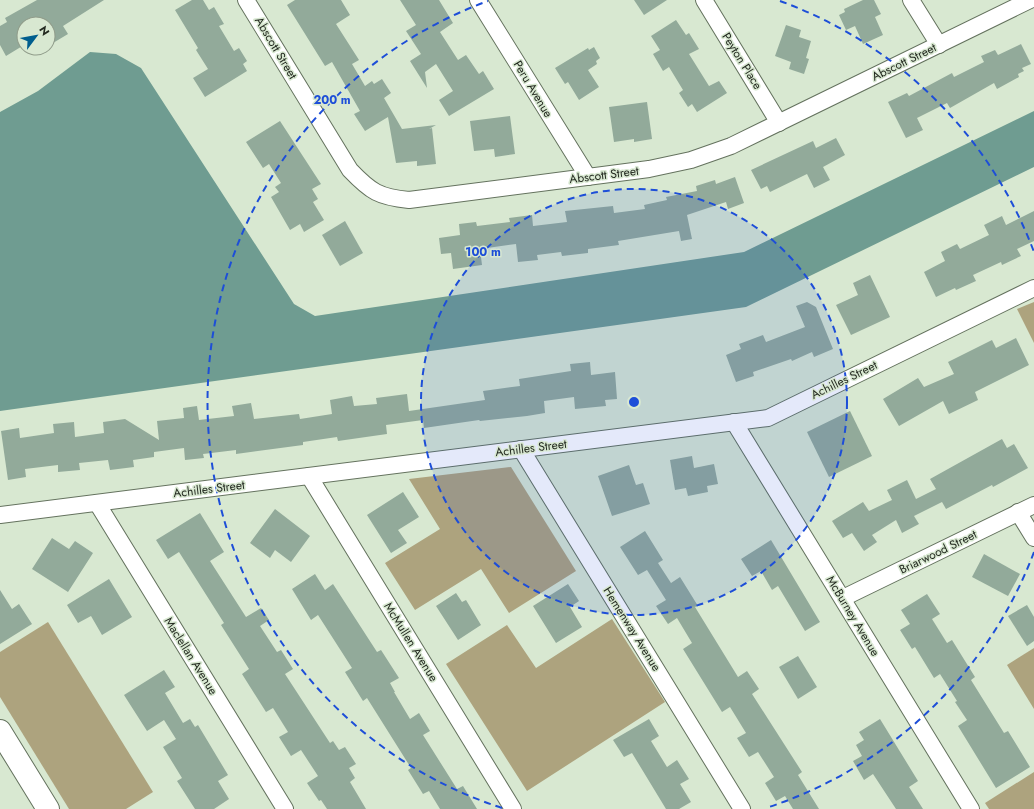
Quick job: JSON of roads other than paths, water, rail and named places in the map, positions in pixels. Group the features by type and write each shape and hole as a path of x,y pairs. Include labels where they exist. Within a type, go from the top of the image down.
{"street":[{"name":"Abscott Street","path":"246,0 350,170 367,188 388,198 409,200 649,169 691,160 731,146 1030,0"},
{"name":"Peru Avenue","path":"478,0 588,177"},
{"name":"Peyton Place","path":"704,0 779,123"},
{"path":"911,0 938,45"},
{"name":"Achilles Street","path":"0,515 768,418 1034,288"},
{"name":"McBurney Avenue","path":"734,422 971,809"},
{"name":"Hemenway Avenue","path":"522,449 742,809"},
{"name":"McMullen Avenue","path":"309,476 514,809"},
{"name":"Maclellan Avenue","path":"97,503 285,809"},
{"name":"Briarwood Street","path":"842,598 1034,505"},
{"path":"1018,512 1034,538"},
{"path":"0,731 48,809"}],"water":[{"path":"90,52 116,54 141,68 294,304 315,316 744,252 1034,111 1034,167 746,307 0,411 0,112 38,91"}]}
